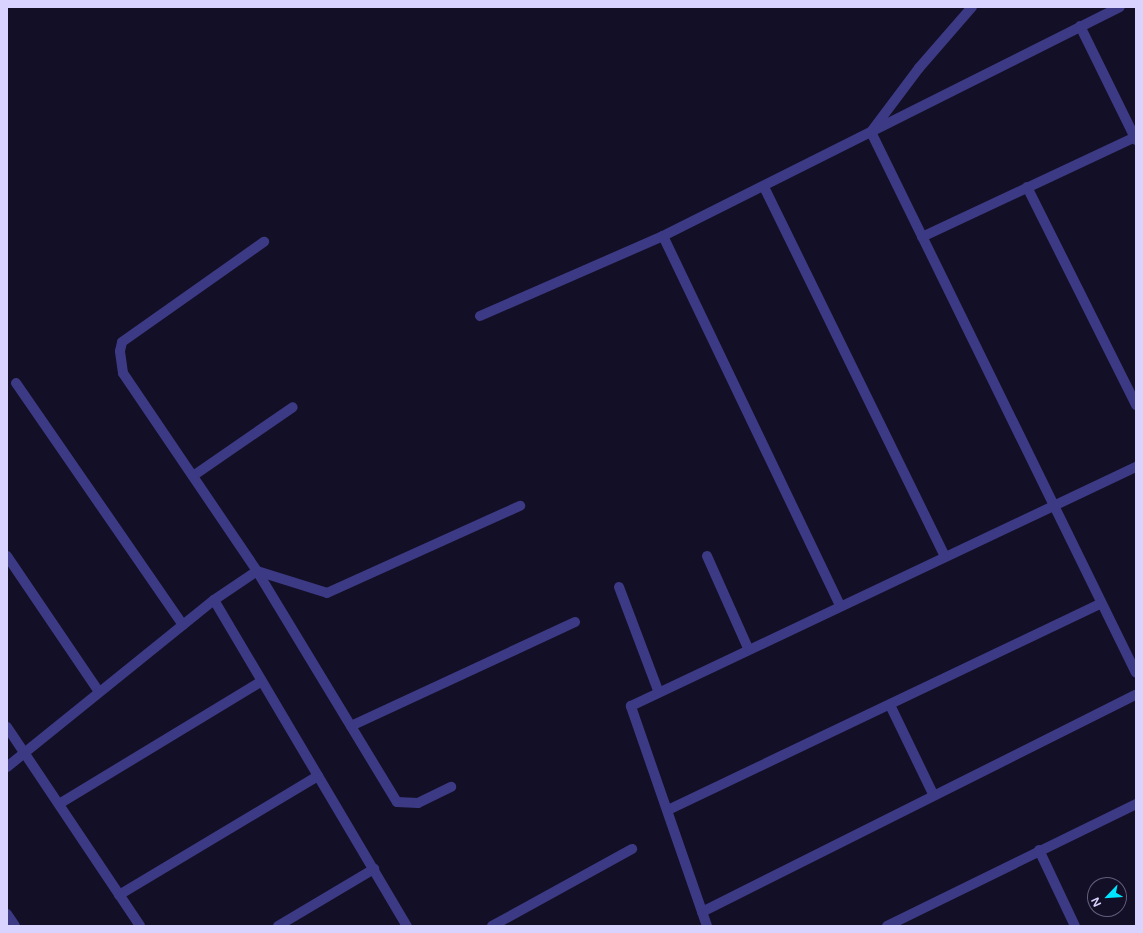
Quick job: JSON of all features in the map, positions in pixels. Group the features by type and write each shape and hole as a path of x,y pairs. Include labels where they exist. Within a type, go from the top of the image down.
{"street":[{"path":"871,132 919,68 972,7"},
{"path":"480,316 663,236 764,187 1120,7"},
{"path":"922,237 1135,138 1080,26"},
{"path":"871,132 1100,604 1136,673"},
{"path":"764,187 944,555"},
{"path":"1027,187 1136,405"},
{"path":"663,236 839,604"},
{"path":"264,242 122,342 123,373 257,571 397,802 418,803 451,787"},
{"path":"16,383 183,625"},
{"path":"193,476 293,407"},
{"path":"707,926 631,706 658,690 839,604 1052,504 1136,467"},
{"path":"257,571 328,593 520,506"},
{"path":"7,556 99,692"},
{"path":"707,556 748,648"},
{"path":"7,766 214,600 257,571"},
{"path":"619,587 658,690"},
{"path":"214,600 407,926"},
{"path":"668,810 1100,604"},
{"path":"351,726 575,622"},
{"path":"59,804 262,681"},
{"path":"702,912 933,794 1136,695"},
{"path":"890,705 933,794"},
{"path":"7,727 140,926"},
{"path":"119,895 318,776"},
{"path":"887,926 1039,850 1136,804"},
{"path":"492,926 632,849"},
{"path":"1039,850 1075,926"},
{"path":"278,926 374,869"},
{"path":"7,914 15,926"}]}
